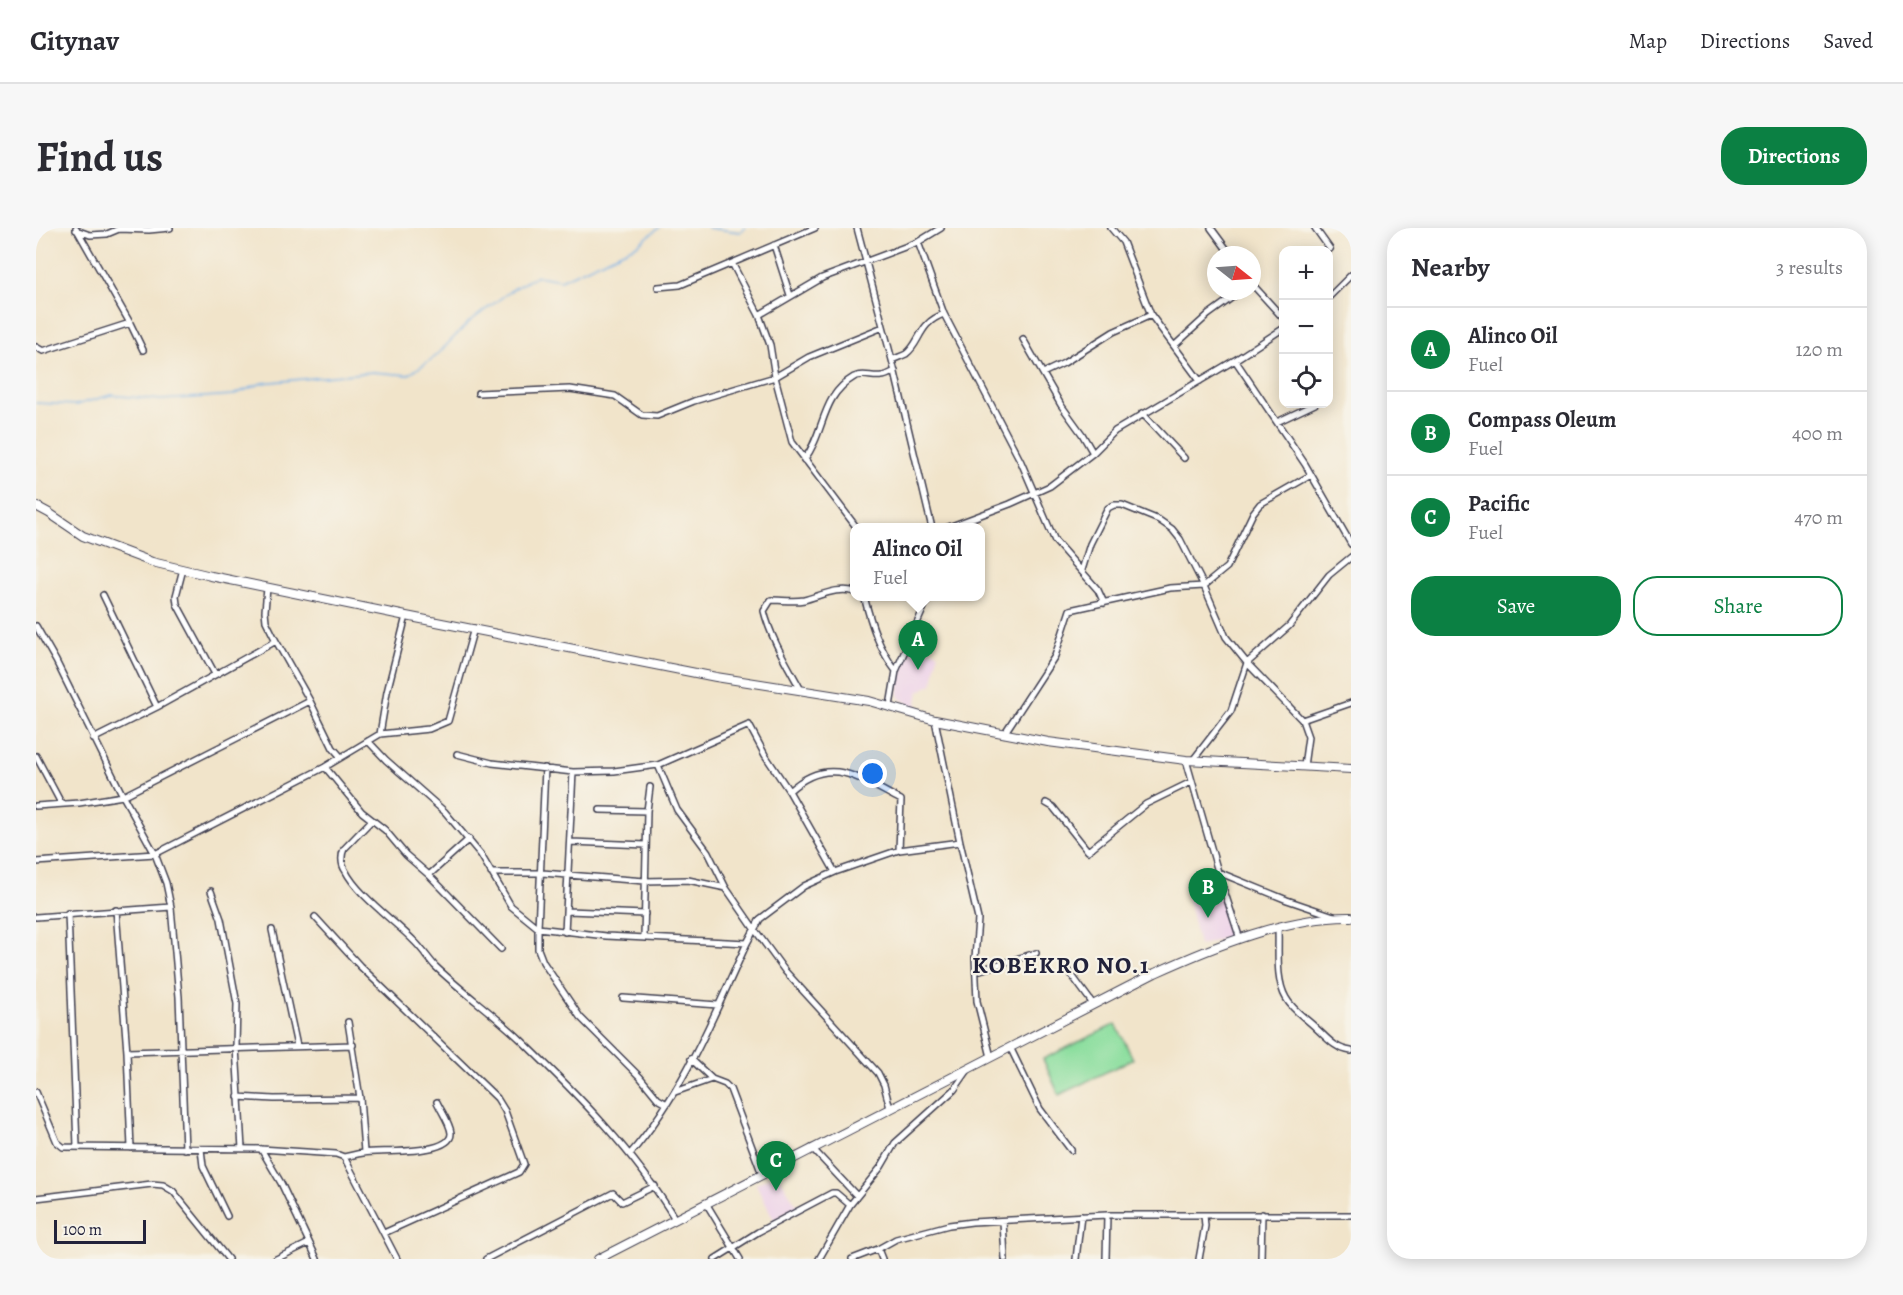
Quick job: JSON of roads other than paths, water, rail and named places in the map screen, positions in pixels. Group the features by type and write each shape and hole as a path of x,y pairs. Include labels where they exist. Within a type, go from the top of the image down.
{"street":[{"path":"76,229 90,235 106,234 119,229 170,228"},
{"path":"658,287 680,285 815,228"},
{"path":"857,228 932,523"},
{"path":"759,315 822,278 918,242 941,228"},
{"path":"1111,228 1123,242 1151,315 1200,381"},
{"path":"1210,228 1224,246"},
{"path":"1315,228 1327,246"},
{"path":"76,229 143,350"},
{"path":"918,242 944,314 1022,462 1055,542 1082,570 1098,590 1104,603"},
{"path":"774,245 790,295"},
{"path":"732,263 759,315 770,345 775,377 792,442 853,523"},
{"path":"1333,294 1351,275"},
{"path":"1261,294 1279,314"},
{"path":"1174,346 1208,315 1229,300"},
{"path":"892,360 908,353 920,333 933,318 944,314"},
{"path":"1043,373 1064,363 1113,332 1151,315"},
{"path":"36,347 43,351 130,323"},
{"path":"478,393 570,389 615,396 642,415 657,416 694,401 775,377 809,357 883,327"},
{"path":"958,523 1050,486 1093,453 1115,431 1279,331"},
{"path":"1023,339 1093,453"},
{"path":"1235,360 1311,475 1351,544"},
{"path":"804,460 821,427 829,401 844,385 856,376 865,374 882,376 895,371"},
{"path":"1277,422 1307,408"},
{"path":"1142,413 1184,458"},
{"path":"1004,734 1055,656 1070,610 1170,588 1204,586 1227,567 1252,513 1260,504 1311,475"},
{"path":"1082,570 1090,544 1108,508 1114,505 1159,520 1172,529 1180,539 1204,586 1226,637 1247,663 1302,720 1308,737 1304,766"},
{"path":"36,506 82,536 152,562 406,616 716,677 890,706 935,720 1090,749 1189,760 1351,769"},
{"path":"1240,939 1191,782 1189,760 1231,711 1247,663 1289,626 1329,575 1351,557"},
{"path":"183,569 176,596 177,604 215,674"},
{"path":"267,588 266,621 333,748 341,757"},
{"path":"801,690 778,649 764,611 771,600 802,600 833,591 850,590"},
{"path":"103,595 157,707"},
{"path":"865,601 884,655 896,671"},
{"path":"890,706 896,671 927,601"},
{"path":"380,734 387,692 406,616"},
{"path":"36,626 155,854 166,883 171,907 185,1149"},
{"path":"36,862 155,854 325,767 380,734 429,729 448,721 474,628"},
{"path":"93,739 157,707 276,641"},
{"path":"36,806 123,796 310,701"},
{"path":"1302,720 1351,704"},
{"path":"935,720 978,919 975,958 977,1001 990,1057"},
{"path":"457,754 492,763 573,772 614,771 658,765 749,725 835,872"},
{"path":"368,741 446,813 469,839 511,906 538,928 565,932 747,943"},
{"path":"36,756 61,803"},
{"path":"658,765 677,810 708,852 726,888 785,971 878,1074 884,1085 890,1108"},
{"path":"325,767 348,797 371,821 385,830 406,855 429,875 501,949"},
{"path":"544,768 538,949 543,962 580,1017 658,1099 667,1104"},
{"path":"789,791 814,773 832,770 849,775 901,800 899,850"},
{"path":"565,932 573,772"},
{"path":"1046,803 1053,807 1089,851 1146,804 1191,782"},
{"path":"644,937 647,811 650,787"},
{"path":"600,810 647,811"},
{"path":"371,821 341,854 344,869 362,892 402,929 437,967 520,1040 584,1104 630,1154 655,1186 675,1219"},
{"path":"429,875 469,839"},
{"path":"571,842 646,844"},
{"path":"630,1154 656,1122 675,1092 747,943 765,915 804,886 835,872 899,850 960,842"},
{"path":"1218,872 1287,900 1337,916 1351,917"},
{"path":"491,873 542,873 645,880 688,880 726,888"},
{"path":"211,891 221,919 237,1004 236,1047 242,1149"},
{"path":"36,916 171,907"},
{"path":"116,910 127,1052 131,1148"},
{"path":"567,911 645,914"},
{"path":"68,913 77,1146"},
{"path":"598,1259 1092,1004 1187,958 1278,928 1337,916"},
{"path":"315,917 360,966 497,1098 505,1111 524,1164 519,1172 384,1233"},
{"path":"1278,928 1282,987 1286,999 1297,1012 1329,1040 1339,1048 1351,1051"},
{"path":"272,930 297,1046"},
{"path":"977,971 1036,952"},
{"path":"1068,970 1092,1004"},
{"path":"623,998 718,1005"},
{"path":"348,1022 360,1098 364,1152"},
{"path":"127,1052 353,1045"},
{"path":"1010,1047 1040,1109 1071,1150"},
{"path":"691,1059 712,1079 725,1084 730,1089 762,1174"},
{"path":"819,1259 850,1205 881,1167 895,1143 954,1090 969,1069"},
{"path":"675,1092 712,1079"},
{"path":"36,1092 57,1142 63,1146 261,1149 336,1154 344,1157 364,1152 415,1151 444,1144 451,1132 437,1102"},
{"path":"238,1097 360,1098"},
{"path":"813,1148 857,1196"},
{"path":"201,1149 203,1166 227,1216"},
{"path":"261,1149 281,1183 316,1259"},
{"path":"344,1157 397,1259"},
{"path":"36,1198 152,1184 163,1185 173,1191 228,1259"},
{"path":"486,1259 613,1193 622,1202 655,1186"},
{"path":"715,1259 832,1193 836,1193 850,1205"},
{"path":"706,1203 740,1259"},
{"path":"1261,1259 1262,1214"},
{"path":"852,1259 896,1239 949,1225 1107,1215 1351,1215"},
{"path":"1106,1259 1107,1215"},
{"path":"1199,1259 1205,1226 1204,1215"},
{"path":"1076,1259 1081,1216"},
{"path":"1003,1221 1005,1259"},
{"path":"276,1259 309,1243"},
{"path":"878,1249 882,1259"}],"waterway":[{"path":"36,403 76,405 111,395 161,400 233,395 262,383 373,372 408,375 435,357 468,323 513,289 537,276 561,280 637,245 659,228"},
{"path":"708,228 740,232 745,228"}],"place":[{"name":"Alinco Oil","path":"918,670"},
{"name":"Compass Oleum","path":"1208,918"},
{"name":"Pacific","path":"776,1191"}],"district":[{"name":"KOBEKRO NO.1","path":"1061,965"}]}
